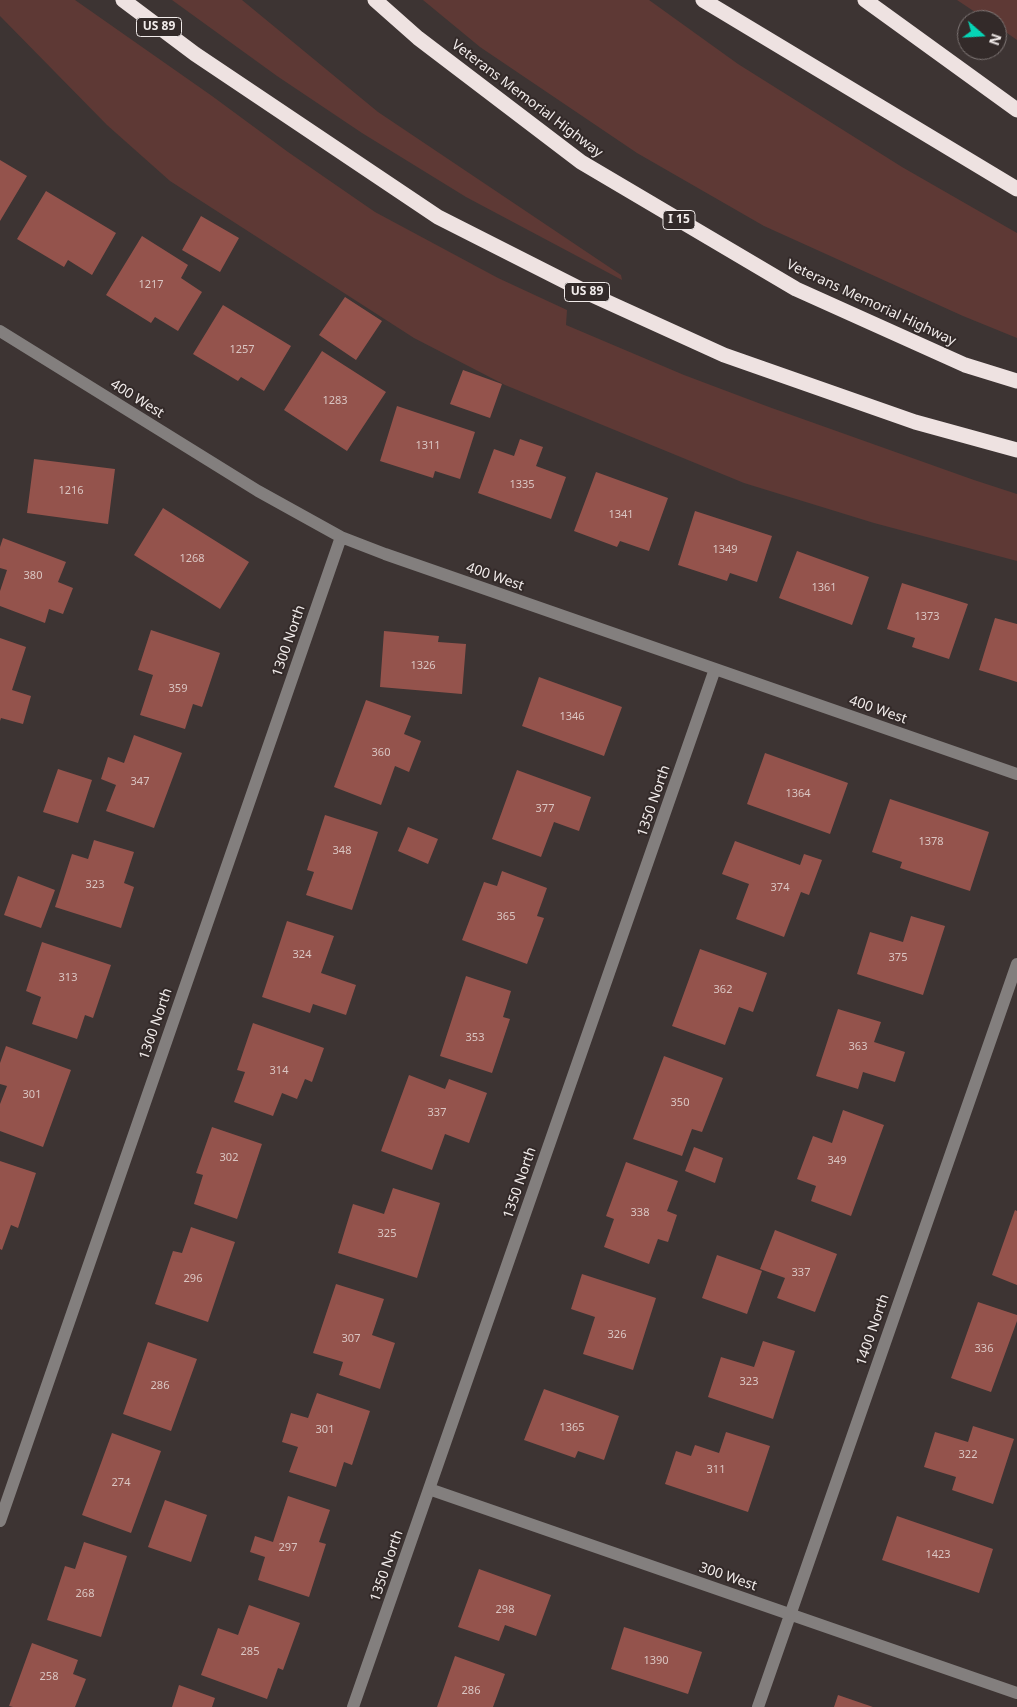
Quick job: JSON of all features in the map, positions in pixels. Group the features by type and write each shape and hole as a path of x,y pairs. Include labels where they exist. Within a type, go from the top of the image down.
{"highway":[{"name":"US 89","path":"123,0 195,54 438,217 584,290 724,354 915,422 1017,450"},
{"name":"Veterans Memorial Highway","path":"375,0 418,38 581,162 796,289 964,365 1017,381"},
{"path":"703,0 1017,189"},
{"path":"865,0 1017,110"}],"street":[{"name":"400 West","path":"0,331 258,491 341,537 1017,774"},
{"name":"1300 North","path":"0,1521 341,537"},
{"name":"1350 North","path":"353,1707 716,669"},
{"name":"1400 North","path":"758,1707 1017,964"},
{"name":"300 West","path":"429,1489 1017,1693"}],"shaded area":[{"path":"0,0 75,0 375,212 498,278 567,310 566,325 684,375 769,407 1017,494 1017,561 874,523 744,483 505,385 414,338 170,181 107,125 0,16"},
{"path":"172,0 242,0 378,112 621,275 622,280 466,197 362,133 277,76"},
{"path":"423,0 649,0 738,64 902,167 1017,233 1017,338 963,316 764,226 637,153 480,47"},
{"path":"957,0 1017,0 1017,40 1007,33 1007,10 972,10"}],"building":[{"path":"0,160 27,176 0,221"},
{"path":"46,191 116,233 92,275 68,260 64,267 17,239"},
{"path":"201,216 239,238 220,272 182,250"},
{"path":"142,236 188,265 181,278 202,292 178,331 155,317 151,323 106,295"},
{"path":"345,297 382,321 356,360 319,335"},
{"path":"223,305 291,346 264,391 241,377 238,381 193,354"},
{"path":"322,351 386,392 347,451 284,410"},
{"path":"463,370 502,384 490,418 450,404"},
{"path":"397,406 475,432 460,479 435,471 433,478 380,461"},
{"path":"520,439 543,447 536,466 566,477 551,519 478,493 494,449 514,456"},
{"path":"34,459 115,469 108,524 27,513"},
{"path":"596,472 668,498 649,551 620,541 617,547 574,531"},
{"path":"163,508 249,562 220,609 134,555"},
{"path":"695,511 772,536 757,582 730,573 727,581 678,565"},
{"path":"3,538 66,562 58,582 73,588 63,614 49,609 45,623 0,606 0,591 7,570 0,568 0,547"},
{"path":"797,551 869,577 852,625 779,598"},
{"path":"902,583 968,604 949,659 912,647 915,638 887,629"},
{"path":"995,618 1017,624 1017,682 979,670"},
{"path":"151,630 220,653 202,707 193,704 185,729 140,715 153,675 138,670"},
{"path":"384,631 439,636 438,642 466,644 462,694 380,687"},
{"path":"0,638 26,647 12,690 31,696 23,724 1,718 0,721"},
{"path":"539,677 622,707 604,756 522,726"},
{"path":"366,700 411,716 404,734 421,741 409,772 395,766 381,805 334,787"},
{"path":"134,735 182,753 154,828 106,811 116,785 101,779 108,757 124,763"},
{"path":"765,753 848,783 830,834 747,804"},
{"path":"58,769 92,780 78,823 43,812"},
{"path":"517,770 591,797 579,831 554,822 541,857 492,839"},
{"path":"890,799 989,832 970,891 900,868 902,862 872,852"},
{"path":"325,815 378,832 352,910 306,895 314,872 307,870"},
{"path":"408,827 438,839 428,864 398,851"},
{"path":"94,840 134,852 124,883 134,887 121,928 55,907 72,854 88,859"},
{"path":"735,841 800,865 804,854 822,860 809,895 801,892 784,937 736,919 749,884 722,874"},
{"path":"502,871 547,888 537,916 544,918 527,964 462,940 484,882 497,886"},
{"path":"18,876 55,890 41,928 4,915"},
{"path":"911,916 945,926 923,995 857,974 870,932 903,942"},
{"path":"287,921 334,936 321,973 356,985 346,1015 313,1004 310,1013 262,997"},
{"path":"42,942 111,965 93,1018 85,1015 77,1039 32,1024 41,997 26,991"},
{"path":"700,949 767,973 753,1012 739,1007 725,1045 672,1026"},
{"path":"466,976 511,991 503,1017 510,1019 492,1073 440,1056"},
{"path":"838,1009 881,1022 874,1042 905,1052 895,1082 863,1072 858,1089 816,1076"},
{"path":"253,1023 324,1048 312,1082 305,1079 297,1099 282,1093 273,1116 234,1102 245,1072 237,1070"},
{"path":"6,1046 71,1070 43,1147 0,1131 0,1104 7,1086 0,1084 0,1063"},
{"path":"664,1056 723,1078 702,1132 692,1129 682,1156 633,1139"},
{"path":"409,1075 445,1089 449,1079 487,1093 469,1143 445,1134 432,1170 381,1151"},
{"path":"843,1110 884,1125 851,1216 811,1201 816,1186 797,1179 813,1136 832,1143"},
{"path":"212,1127 262,1144 237,1219 194,1204 203,1175 196,1173"},
{"path":"694,1147 723,1158 715,1183 685,1171"},
{"path":"0,1161 36,1173 18,1228 11,1225 2,1250 0,1249"},
{"path":"626,1162 678,1181 667,1211 677,1215 668,1242 658,1239 649,1264 604,1247 614,1219 606,1216"},
{"path":"393,1188 440,1203 417,1278 338,1253 353,1204 384,1214"},
{"path":"1015,1210 1017,1211 1017,1285 992,1275"},
{"path":"191,1227 235,1242 208,1322 155,1304 173,1251 182,1253"},
{"path":"775,1230 837,1254 815,1312 777,1298 785,1278 760,1269"},
{"path":"717,1255 762,1271 747,1314 702,1298"},
{"path":"582,1274 656,1298 633,1370 583,1354 595,1317 571,1309"},
{"path":"336,1284 384,1299 372,1335 395,1343 380,1389 339,1375 343,1362 313,1353"},
{"path":"978,1302 1017,1315 1017,1321 991,1392 951,1378"},
{"path":"763,1341 795,1351 773,1419 708,1397 721,1357 754,1367"},
{"path":"148,1342 197,1359 171,1431 123,1414"},
{"path":"544,1389 619,1416 604,1460 578,1451 575,1458 524,1440"},
{"path":"317,1393 370,1411 352,1465 344,1462 336,1487 289,1472 298,1447 282,1442 291,1413 308,1418"},
{"path":"973,1426 1014,1439 993,1504 952,1490 956,1477 924,1467 935,1432 968,1442"},
{"path":"726,1432 770,1446 748,1512 665,1484 676,1451 691,1456 695,1445 719,1453"},
{"path":"112,1433 161,1451 131,1533 82,1515"},
{"path":"288,1496 330,1510 319,1542 326,1544 309,1597 258,1580 265,1557 250,1552 255,1536 273,1542"},
{"path":"165,1500 207,1515 191,1562 148,1547"},
{"path":"897,1516 993,1549 979,1593 882,1560"},
{"path":"84,1542 127,1556 101,1637 47,1620 65,1566 75,1569"},
{"path":"479,1569 551,1595 536,1636 505,1625 499,1641 458,1627"},
{"path":"249,1605 300,1623 283,1670 278,1668 267,1699 201,1675 218,1628 238,1635"},
{"path":"624,1627 702,1652 688,1694 611,1669"},
{"path":"32,1643 78,1660 73,1674 86,1679 75,1707 9,1706"},
{"path":"455,1656 505,1674 493,1707 437,1707"},
{"path":"179,1685 215,1698 212,1707 172,1707"},
{"path":"838,1695 873,1707 834,1707"}]}
